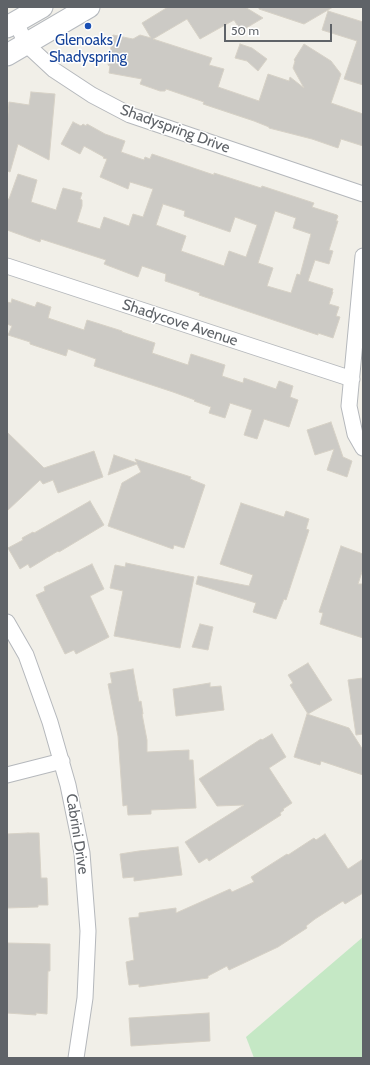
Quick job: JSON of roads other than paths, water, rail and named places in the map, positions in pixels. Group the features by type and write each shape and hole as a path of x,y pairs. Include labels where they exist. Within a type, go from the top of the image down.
{"main road":[{"path":"11,24 42,7"},
{"path":"7,55 88,7"}],"street":[{"name":"Shadyspring Drive","path":"11,24 26,44 54,70 92,95 130,115 363,194"},
{"path":"363,256 349,406 355,434 363,448"},
{"name":"Shadycove Avenue","path":"7,266 352,379"},
{"name":"Cabrini Drive","path":"7,622 26,656 50,722 68,785 82,853 88,931 85,998 76,1058"},
{"path":"7,774 62,761"}],"place":[{"name":"Glenoaks / Shadyspring","path":"88,26"}]}
